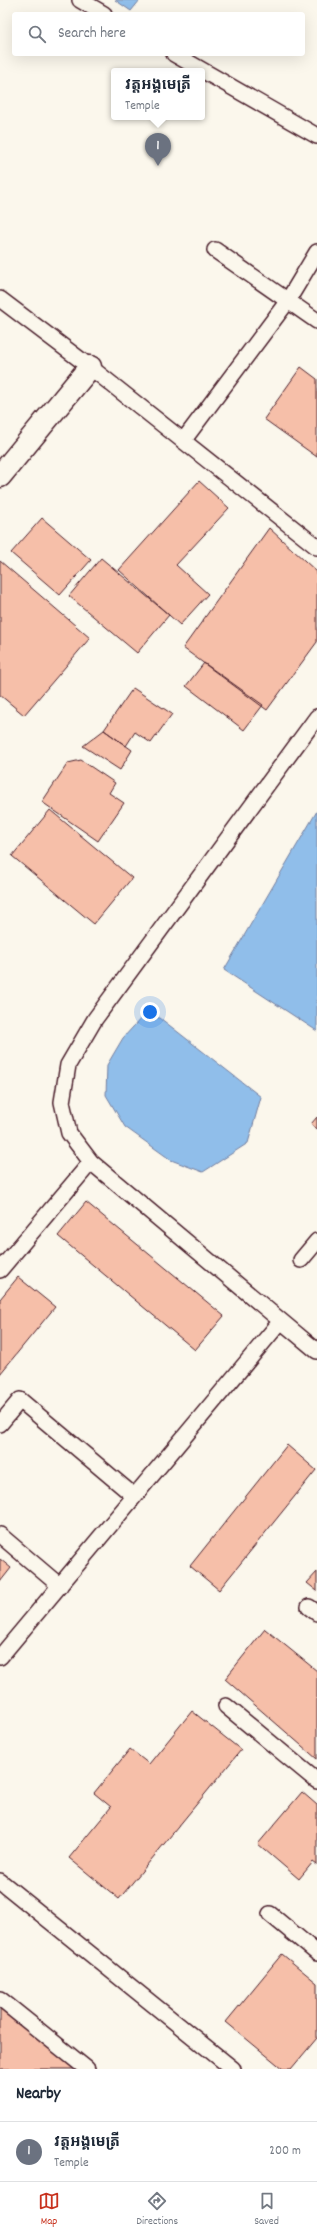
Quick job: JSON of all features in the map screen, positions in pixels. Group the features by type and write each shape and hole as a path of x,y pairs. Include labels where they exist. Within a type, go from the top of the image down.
{"street":[{"path":"0,476 90,367"}],"lane":[{"path":"80,0 101,12"},
{"path":"177,56 198,68"},
{"path":"205,72 317,136"},
{"path":"215,250 317,322"},
{"path":"183,441 313,269 317,252"},
{"path":"0,299 90,367 317,547"},
{"path":"317,717 95,1019 68,1065 62,1102 69,1133 91,1162 317,1351"},
{"path":"0,1270 91,1162"},
{"path":"301,1260 317,1240"},
{"path":"0,1657 281,1321"},
{"path":"0,1424 20,1400 134,1496"},
{"path":"0,1535 60,1586"},
{"path":"226,1706 317,1781"},
{"path":"0,1882 233,2069"},
{"path":"270,1914 317,1953"},
{"path":"0,1999 87,2069"}],"water":[{"path":"115,0 140,0 131,11"},
{"path":"317,811 317,1031 224,970"},
{"path":"143,1016 160,1018 261,1097 248,1143 203,1172 171,1160 125,1127 106,1095 107,1065 123,1038"}],"building":[{"path":"301,367 317,379 317,457 264,419"},
{"path":"199,481 229,508 176,565 208,594 180,625 119,570"},
{"path":"42,518 91,560 60,595 11,553"},
{"path":"269,528 317,572 317,642 267,710 183,648"},
{"path":"101,558 169,615 137,653 69,596"},
{"path":"0,561 90,638 24,715 0,695"},
{"path":"204,663 263,705 244,730 186,686"},
{"path":"133,688 172,714 151,743 135,732 126,746 104,730"},
{"path":"104,730 132,750 120,770 83,746"},
{"path":"81,760 115,783 109,793 124,803 98,841 42,802 68,763"},
{"path":"50,810 132,878 94,924 12,856"},
{"path":"317,1117 317,1129 311,1124"},
{"path":"86,1202 224,1316 195,1350 58,1236"},
{"path":"18,1277 55,1307 0,1374 0,1299"},
{"path":"287,1445 316,1470 219,1590 190,1566"},
{"path":"0,1559 11,1568 0,1582"},
{"path":"317,1572 317,1591 307,1583"},
{"path":"265,1629 317,1671 317,1759 225,1679"},
{"path":"192,1711 241,1750 119,1899 69,1858 111,1807 94,1793 130,1749 149,1764"},
{"path":"302,1792 317,1805 317,1865 313,1862 299,1879 258,1844"},
{"path":"282,1954 317,1983 317,2038 291,2069 283,2069 226,2022"},
{"path":"0,2005 76,2069 0,2069"}],"place":[{"name":"វត្តអង្គមេត្រី","path":"158,166"}]}
